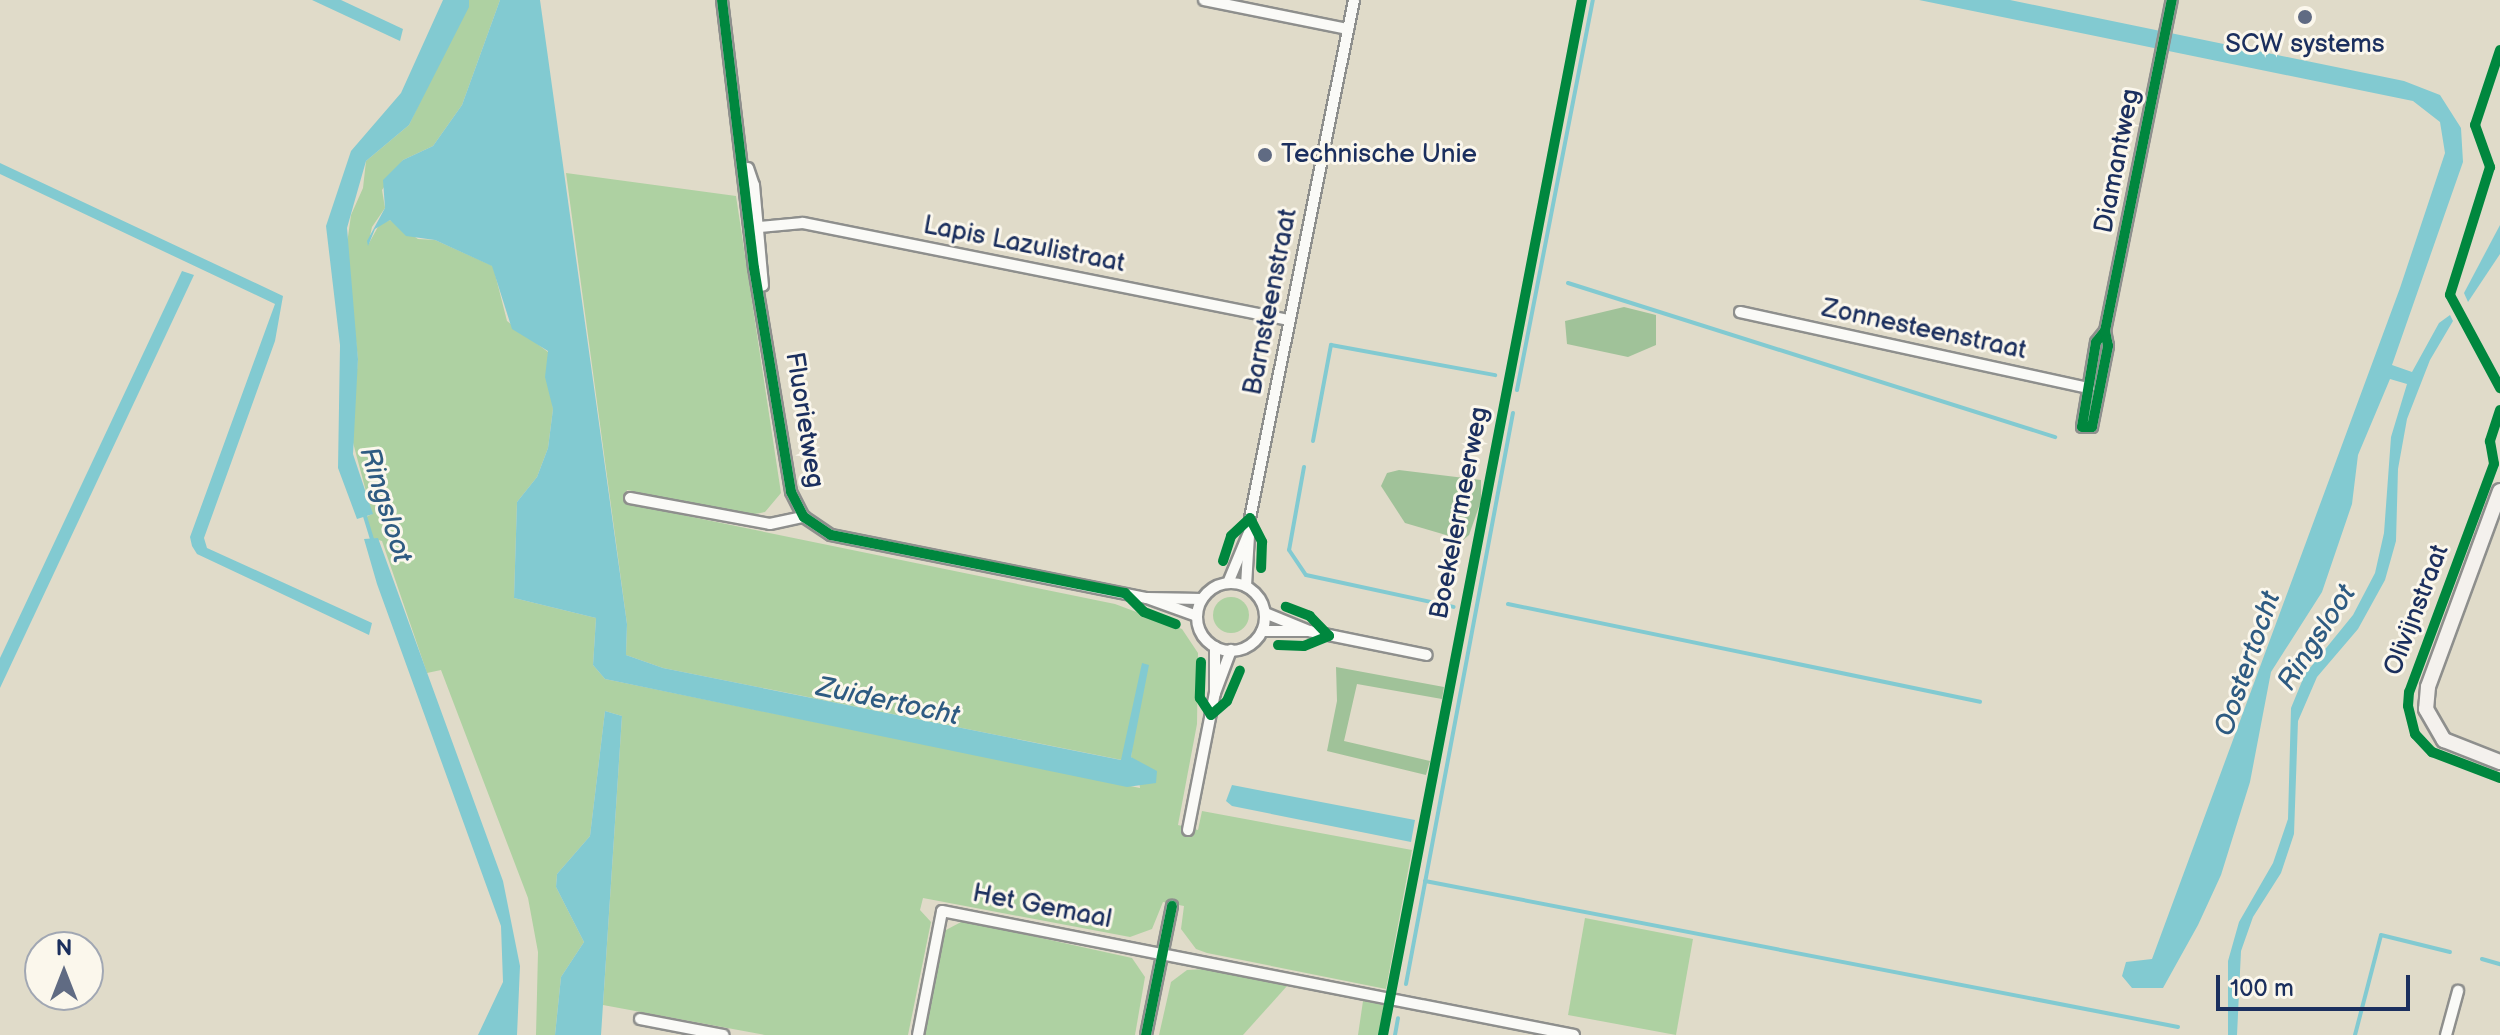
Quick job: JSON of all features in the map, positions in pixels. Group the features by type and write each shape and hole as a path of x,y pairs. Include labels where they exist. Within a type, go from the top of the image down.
{"street":[{"name":"Fluorietweg","path":"722,0 791,492 804,517 831,535 1147,598 1197,616"},
{"path":"1204,0 1348,29"},
{"name":"Barnsteenstraat","path":"1246,586 1248,535 1354,0"},
{"name":"Diamantweg","path":"2105,331 2096,342 2079,425 2088,428 2099,389 2105,331 2172,0"},
{"name":"Lapis Lazulistraat","path":"754,227 803,223 1289,320"},
{"name":"Zonnesteenstraat","path":"1740,312 2099,389"},
{"name":"Olivijnstraat","path":"2500,491 2428,687 2426,709 2444,740 2500,762"},
{"name":"Fluorietweg","path":"630,498 770,524 804,517"},
{"name":"Barnsteenstraat","path":"1228,583 1248,535"},
{"path":"1228,583 1246,586 1259,597 1265,613 1262,631 1246,647 1231,650 1215,647 1200,631 1197,616 1202,599 1228,583"},
{"name":"Fluorietweg","path":"1147,598 1202,599"},
{"path":"1265,613 1309,631 1427,655"},
{"path":"1262,631 1309,631"},
{"path":"1215,647 1215,693"},
{"path":"1188,830 1215,693 1231,650"},
{"path":"1146,1035 1172,906"},
{"name":"Het Gemaal","path":"918,1035 942,911 1163,955"},
{"path":"1163,955 1574,1035"},
{"path":"2446,1035 2458,991"},
{"path":"640,1019 723,1035"}],"green space":[{"path":"469,0 500,0 462,105 433,146 403,160 382,190 385,208 372,227 368,245 379,225 390,220 418,239 435,240 493,266 507,321 548,352 553,409 548,448 537,477 517,502 514,598 596,618 593,665 605,679 1140,788 1137,762 1131,757 1143,663 1122,760 663,668 626,655 627,624 566,173 736,196 781,493 765,512 750,515 627,490 624,503 1115,604 1182,629 1198,653 1197,724 1178,825 1198,830 1202,811 1412,850 1386,989 1196,949 1181,929 1184,906 1163,902 1152,929 1130,937 923,898 920,910 931,922 908,1035 765,1035 603,1005 622,716 605,711 590,836 557,874 556,887 584,942 561,977 555,1035 536,1035 538,952 528,898 441,670 427,673 382,541 371,538 366,517 372,514 351,435 358,359 346,251 351,215 363,188 366,161 409,125"},
{"path":"1624,307 1656,315 1656,345 1628,357 1567,344 1565,321"},
{"path":"1399,470 1481,480 1481,501 1469,535 1463,540 1405,523 1381,486 1387,473"},
{"path":"1231,597 1244,602 1249,615 1244,628 1231,633 1218,628 1213,615 1218,602"},
{"path":"1336,667 1444,687 1442,699 1357,684 1344,741 1430,761 1426,775 1327,751 1337,701"},
{"path":"1585,918 1693,939 1676,1035 1568,1015"},
{"path":"963,921 1132,958 1145,977 1135,1035 923,1035 944,931"},
{"path":"1205,969 1287,986 1243,1035 1159,1035 1171,982 1187,970"},
{"path":"1363,1001 1384,1005 1379,1035 1358,1035"}],"water":[{"path":"312,0 341,0 403,29 400,41"},
{"path":"443,0 469,0 469,7 409,125 366,161 347,228 358,359 353,454 373,514 357,519 338,468 340,345 326,226 351,151 401,93"},
{"path":"500,0 540,0 627,624 626,655 663,668 1121,760 1142,663 1149,665 1131,757 1157,771 1156,783 1127,787 605,679 593,665 596,618 514,598 517,502 537,477 548,448 553,409 545,377 548,351 512,329 492,266 435,240 406,236 390,220 375,229 368,246 367,241 385,208 383,180 403,160 433,146 462,105"},
{"path":"1919,0 2010,0 2404,81 2440,95 2461,128 2463,162 2392,365 2412,372 2439,323 2450,315 2453,321 2430,360 2407,419 2398,469 2396,541 2385,580 2358,629 2317,677 2298,721 2294,834 2281,873 2253,917 2241,951 2237,1035 2228,1035 2228,961 2239,922 2273,863 2288,819 2291,708 2305,674 2353,615 2375,573 2384,533 2391,437 2407,384 2390,379 2358,455 2352,504 2322,592 2271,672 2250,782 2221,875 2198,925 2163,988 2132,988 2122,976 2126,962 2152,959 2400,288 2445,153 2440,122 2413,101"},
{"path":"0,163 283,296 275,341 204,538 207,548 372,623 369,635 197,554 192,546 190,537 275,304 0,174"},
{"path":"2500,225 2500,254 2468,302 2464,293"},
{"path":"182,271 194,275 0,688 0,658"},
{"path":"378,538 503,881 520,966 517,1035 478,1035 503,982 501,926 377,584 364,539"},
{"path":"605,711 622,716 601,1035 555,1035 561,977 584,942 556,887 557,874 590,836"},
{"path":"1232,785 1415,820 1411,842 1232,806 1226,801"}],"waterway":[{"path":"1517,390 1593,0"},
{"path":"1568,283 2055,437"},
{"path":"1313,441 1331,345 1495,375"},
{"path":"1406,984 1513,413"},
{"path":"1304,467 1289,550 1306,575 1454,607"},
{"name":"Ringsloot","path":"364,513 373,543"},
{"path":"1508,604 1980,702"},
{"path":"1425,881 2178,1027"},
{"path":"2355,1035 2381,935 2450,952"},
{"path":"2482,959 2500,964"},
{"path":"1395,1035 1398,1018"}],"cycle path":[{"path":"722,0 754,268 791,492 804,517 831,535 1125,593 1144,612 1176,624"},
{"name":"Boekelermeerweg","path":"1383,1035 1582,0"},
{"path":"2105,331 2096,342 2082,427 2092,427 2108,346 2105,331 2172,0"},
{"path":"2500,50 2475,125 2490,167 2450,295 2500,388"},
{"path":"2500,410 2490,441 2494,464 2409,692 2408,706 2415,734 2432,752 2500,778"},
{"path":"1223,561 1231,536 1250,518 1262,542 1261,568"},
{"path":"1278,645 1304,646 1329,636 1310,616 1286,607"},
{"path":"1201,662 1200,698 1211,715 1227,701 1240,671"},
{"path":"1146,1035 1172,906"}],"place":[{"name":"SCW systems","path":"2305,17"},
{"name":"Technische Unie","path":"1265,155"}],"water label":[{"name":"Oostertocht","path":"2248,664"},
{"name":"Zuidertocht","path":"888,702"}]}
